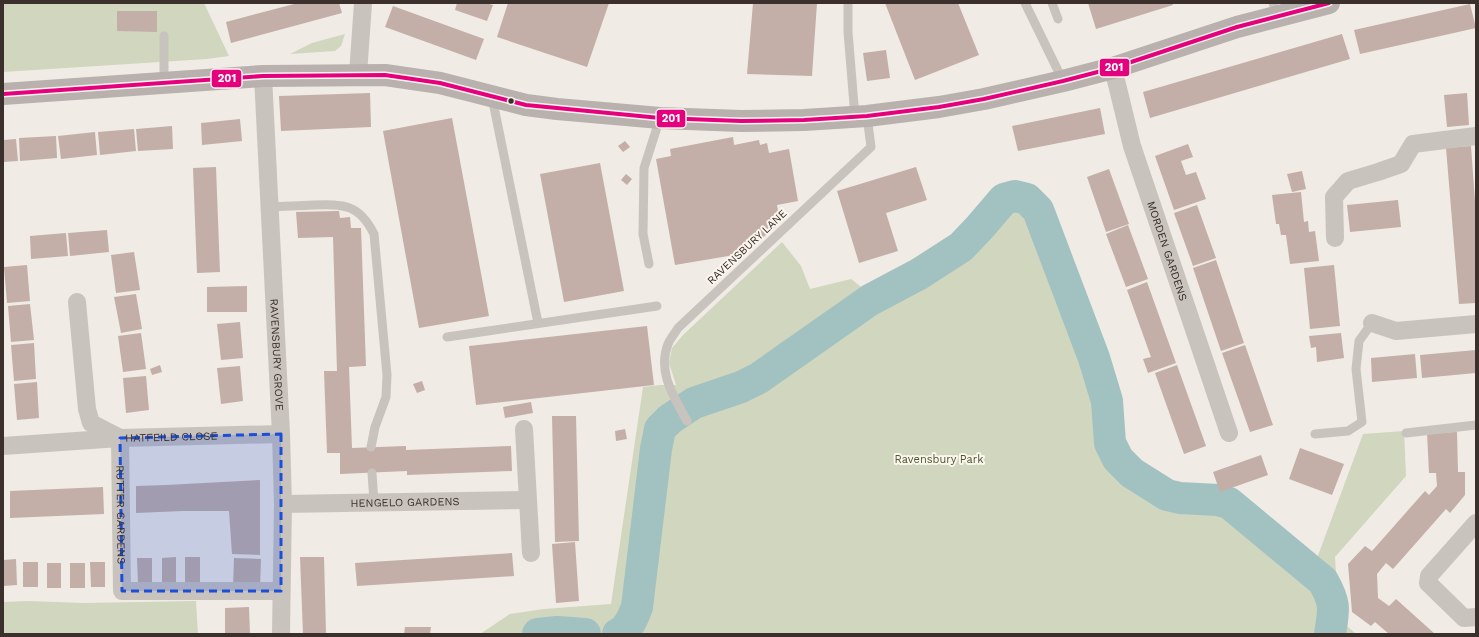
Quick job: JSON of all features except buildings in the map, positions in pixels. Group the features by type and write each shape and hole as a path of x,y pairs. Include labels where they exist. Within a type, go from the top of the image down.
{"main road":[{"path":"3,94 263,76 358,74 413,78 440,83 526,105 557,109 660,118 741,121 804,120 861,116 946,106 984,99 1113,68 1237,26 1276,10 1329,3"}],"street":[{"path":"358,74 363,3"},
{"name":"MORDEN GARDENS","path":"1113,68 1132,146 1229,433"},
{"name":"RAVENSBURY GROVE","path":"263,76 281,434 283,504 280,634"},
{"path":"1335,238 1334,197 1348,181 1401,164 1413,144 1476,136"},
{"name":"HATFEILD CLOSE","path":"77,302 87,409 91,423 120,438 281,434"},
{"path":"1372,324 1396,331 1476,324"},
{"path":"524,429 530,552"},
{"path":"3,446 120,438"},
{"name":"RUTTER GARDENS","path":"120,438 122,591 281,591"},
{"name":"HENGELO GARDENS","path":"283,504 527,500"},
{"path":"1476,523 1429,576 1428,583 1464,618 1476,617"}],"lane":[{"path":"848,3 848,32 861,116"},
{"path":"1025,3 1063,81"},
{"path":"1052,3 1058,19"},
{"path":"164,36 164,83"},
{"path":"492,97 538,323"},
{"name":"RAVENSBURY LANE","path":"687,421 667,383 664,365 668,344 678,328 871,147 861,116"},
{"path":"649,264 643,234 643,176 644,168 660,118"},
{"path":"270,207 336,204 350,207 360,213 368,222 374,234 387,375 386,397 375,427 371,447"},
{"path":"447,337 657,306"},
{"path":"1315,434 1348,431 1362,422 1356,369 1359,341 1372,324"},
{"path":"1406,433 1476,425"},
{"path":"372,473 374,502"}],"highlighted area":[{"path":"281,434 281,591 122,591 120,438"}],"green space":[{"path":"3,3 204,3 229,56 207,59 3,72"},
{"path":"345,34 341,46 335,51 290,54 312,43"},
{"name":"Ravensbury Park","path":"1032,187 1049,222 1065,271 1098,353 1113,406 1114,440 1120,454 1135,469 1169,492 1179,495 1220,494 1231,500 1326,577 1316,561 1363,434 1404,431 1406,476 1335,557 1339,619 1356,634 480,634 510,614 544,609 611,604 643,387 676,385 669,363 672,348 683,335 782,242 801,266 810,289 851,279 869,293 916,270 958,242 1001,194"},
{"path":"28,601 84,603 196,601 198,634 3,634 3,602"}],"waterway":[{"path":"618,634 628,626 637,607 656,449 660,429 670,419 694,403 741,387 759,378 870,300 919,274 961,247 1004,199 1015,196 1027,199 1038,210 1094,358 1107,401 1110,443 1118,459 1132,473 1167,495 1180,498 1218,500 1229,503 1323,581 1330,595 1333,607 1330,634"},
{"path":"538,634 557,632 585,634"}],"transit line":[{"name":"201","path":"3,94 263,76 385,75 440,83 526,105 660,118 741,121 804,120 867,116 939,107 984,99 1063,81 1113,68 1237,27 1329,3"}]}
